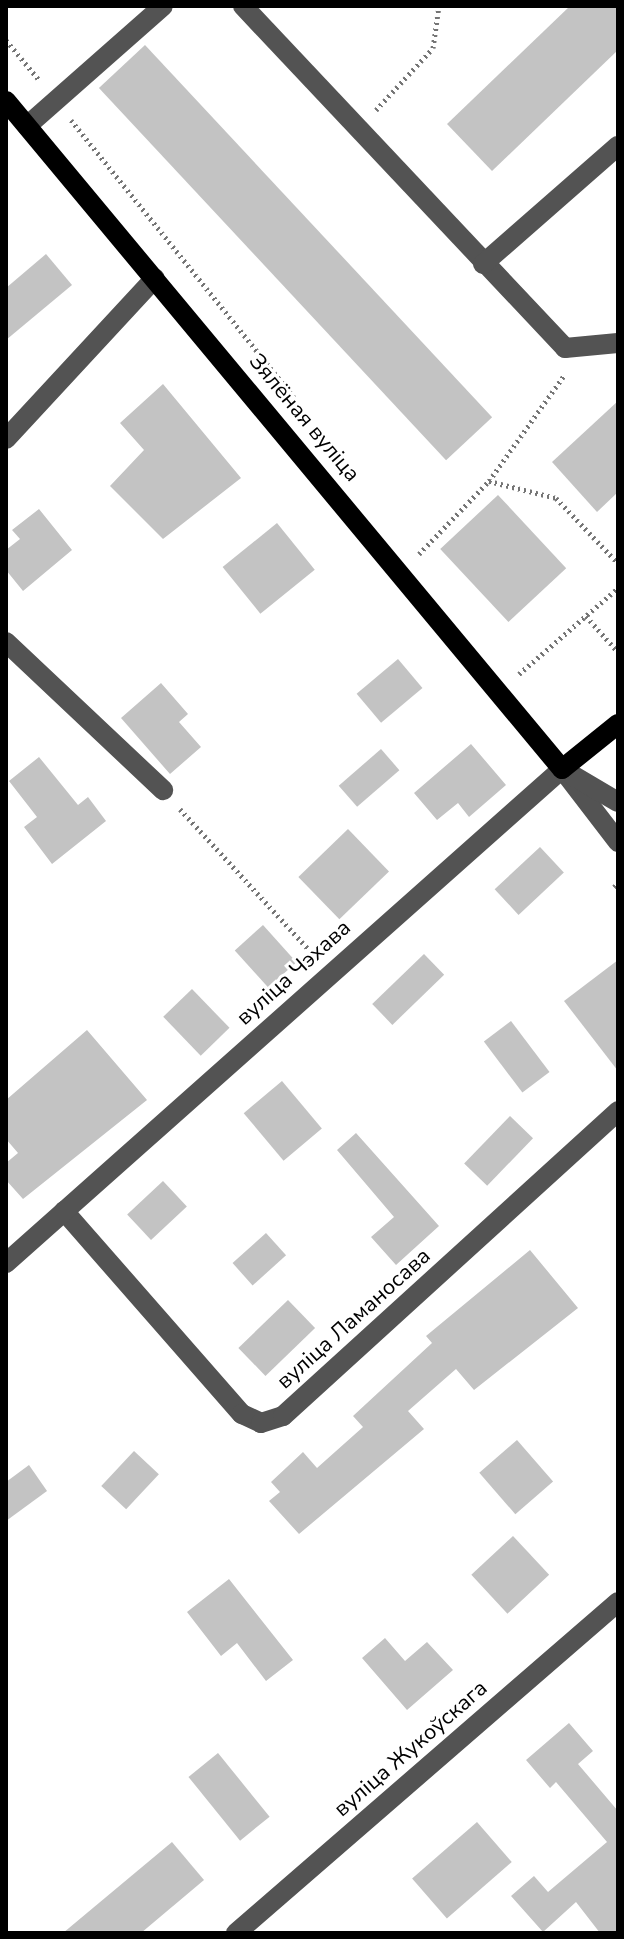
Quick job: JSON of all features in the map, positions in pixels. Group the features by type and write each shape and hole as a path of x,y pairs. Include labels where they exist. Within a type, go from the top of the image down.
{"main road":[{"name":"Зялёная вуліца","path":"6,101 562,769"},
{"name":"вуліца Чэхава","path":"562,769 618,724"}],"street":[{"path":"27,126 163,6"},
{"path":"243,6 565,348 618,343"},
{"path":"483,264 618,146"},
{"path":"6,439 155,278"},
{"path":"6,642 163,790"},
{"name":"Зялёная вуліца","path":"562,769 618,802"},
{"name":"Зялёная вуліца","path":"562,769 618,842"},
{"name":"вуліца Чэхава","path":"6,1263 562,769"},
{"name":"вуліца Ламаносава","path":"64,1211 242,1414 261,1423 283,1416 618,1111"},
{"name":"вуліца Жукоўскага","path":"236,1933 618,1602"}],"path":[{"path":"358,129 433,48 439,6"},
{"path":"6,40 302,408"},
{"path":"411,543 421,555 489,481 584,347"},
{"path":"489,481 556,498 618,563"},
{"path":"500,691 618,588"},
{"path":"586,616 618,652"},
{"path":"163,790 330,973"}],"building":[{"path":"570,6 618,6 618,50 492,171 447,124"},
{"path":"145,45 492,417 446,460 99,88"},
{"path":"46,254 72,285 6,340 6,288"},
{"path":"163,384 241,478 163,539 110,486 144,450 120,423"},
{"path":"618,401 618,492 597,512 552,462"},
{"path":"498,495 566,568 508,622 440,549"},
{"path":"39,509 72,550 23,591 6,570 6,550 20,539 12,530"},
{"path":"277,523 315,570 260,614 223,567"},
{"path":"398,659 422,688 381,723 357,694"},
{"path":"161,683 188,714 179,722 201,747 170,774 121,718"},
{"path":"471,744 506,785 469,817 458,803 437,820 414,793"},
{"path":"381,749 399,770 357,807 339,786"},
{"path":"39,757 78,805 88,797 106,821 52,864 24,827 37,817 9,781"},
{"path":"348,829 389,871 339,919 298,877"},
{"path":"540,847 564,873 519,915 495,889"},
{"path":"263,925 296,962 268,988 235,950"},
{"path":"424,954 444,975 392,1025 372,1004"},
{"path":"618,960 618,1071 564,1001"},
{"path":"192,989 230,1028 201,1056 163,1017"},
{"path":"511,1021 550,1072 522,1093 484,1041"},
{"path":"87,1030 147,1100 23,1199 6,1180 6,1163 18,1153 6,1139 6,1100"},
{"path":"282,1081 322,1128 284,1161 244,1113"},
{"path":"510,1116 533,1138 487,1186 464,1163"},
{"path":"356,1133 439,1226 396,1265 371,1237 394,1217 337,1150"},
{"path":"163,1181 187,1207 151,1240 127,1214"},
{"path":"266,1233 286,1255 253,1285 233,1263"},
{"path":"530,1250 578,1308 474,1390 456,1369 408,1411 424,1429 299,1534 269,1501 280,1492 271,1482 303,1452 317,1468 363,1427 353,1416 432,1343 426,1336"},
{"path":"288,1300 315,1328 265,1376 238,1348"},
{"path":"517,1440 553,1482 515,1514 479,1473"},
{"path":"134,1451 159,1474 126,1509 101,1486"},
{"path":"29,1465 47,1491 6,1521 6,1482"},
{"path":"513,1536 549,1575 507,1614 471,1575"},
{"path":"229,1579 293,1660 266,1681 237,1643 221,1656 187,1612"},
{"path":"385,1638 405,1661 427,1642 453,1670 407,1710 362,1658"},
{"path":"569,1723 593,1751 578,1764 618,1811 618,1933 600,1933 576,1902 543,1932 511,1896 534,1876 548,1892 607,1842 556,1782 550,1788 526,1760"},
{"path":"218,1753 270,1817 240,1841 188,1777"},
{"path":"477,1822 512,1862 447,1918 412,1878"},
{"path":"172,1842 204,1880 141,1933 63,1933"}]}
